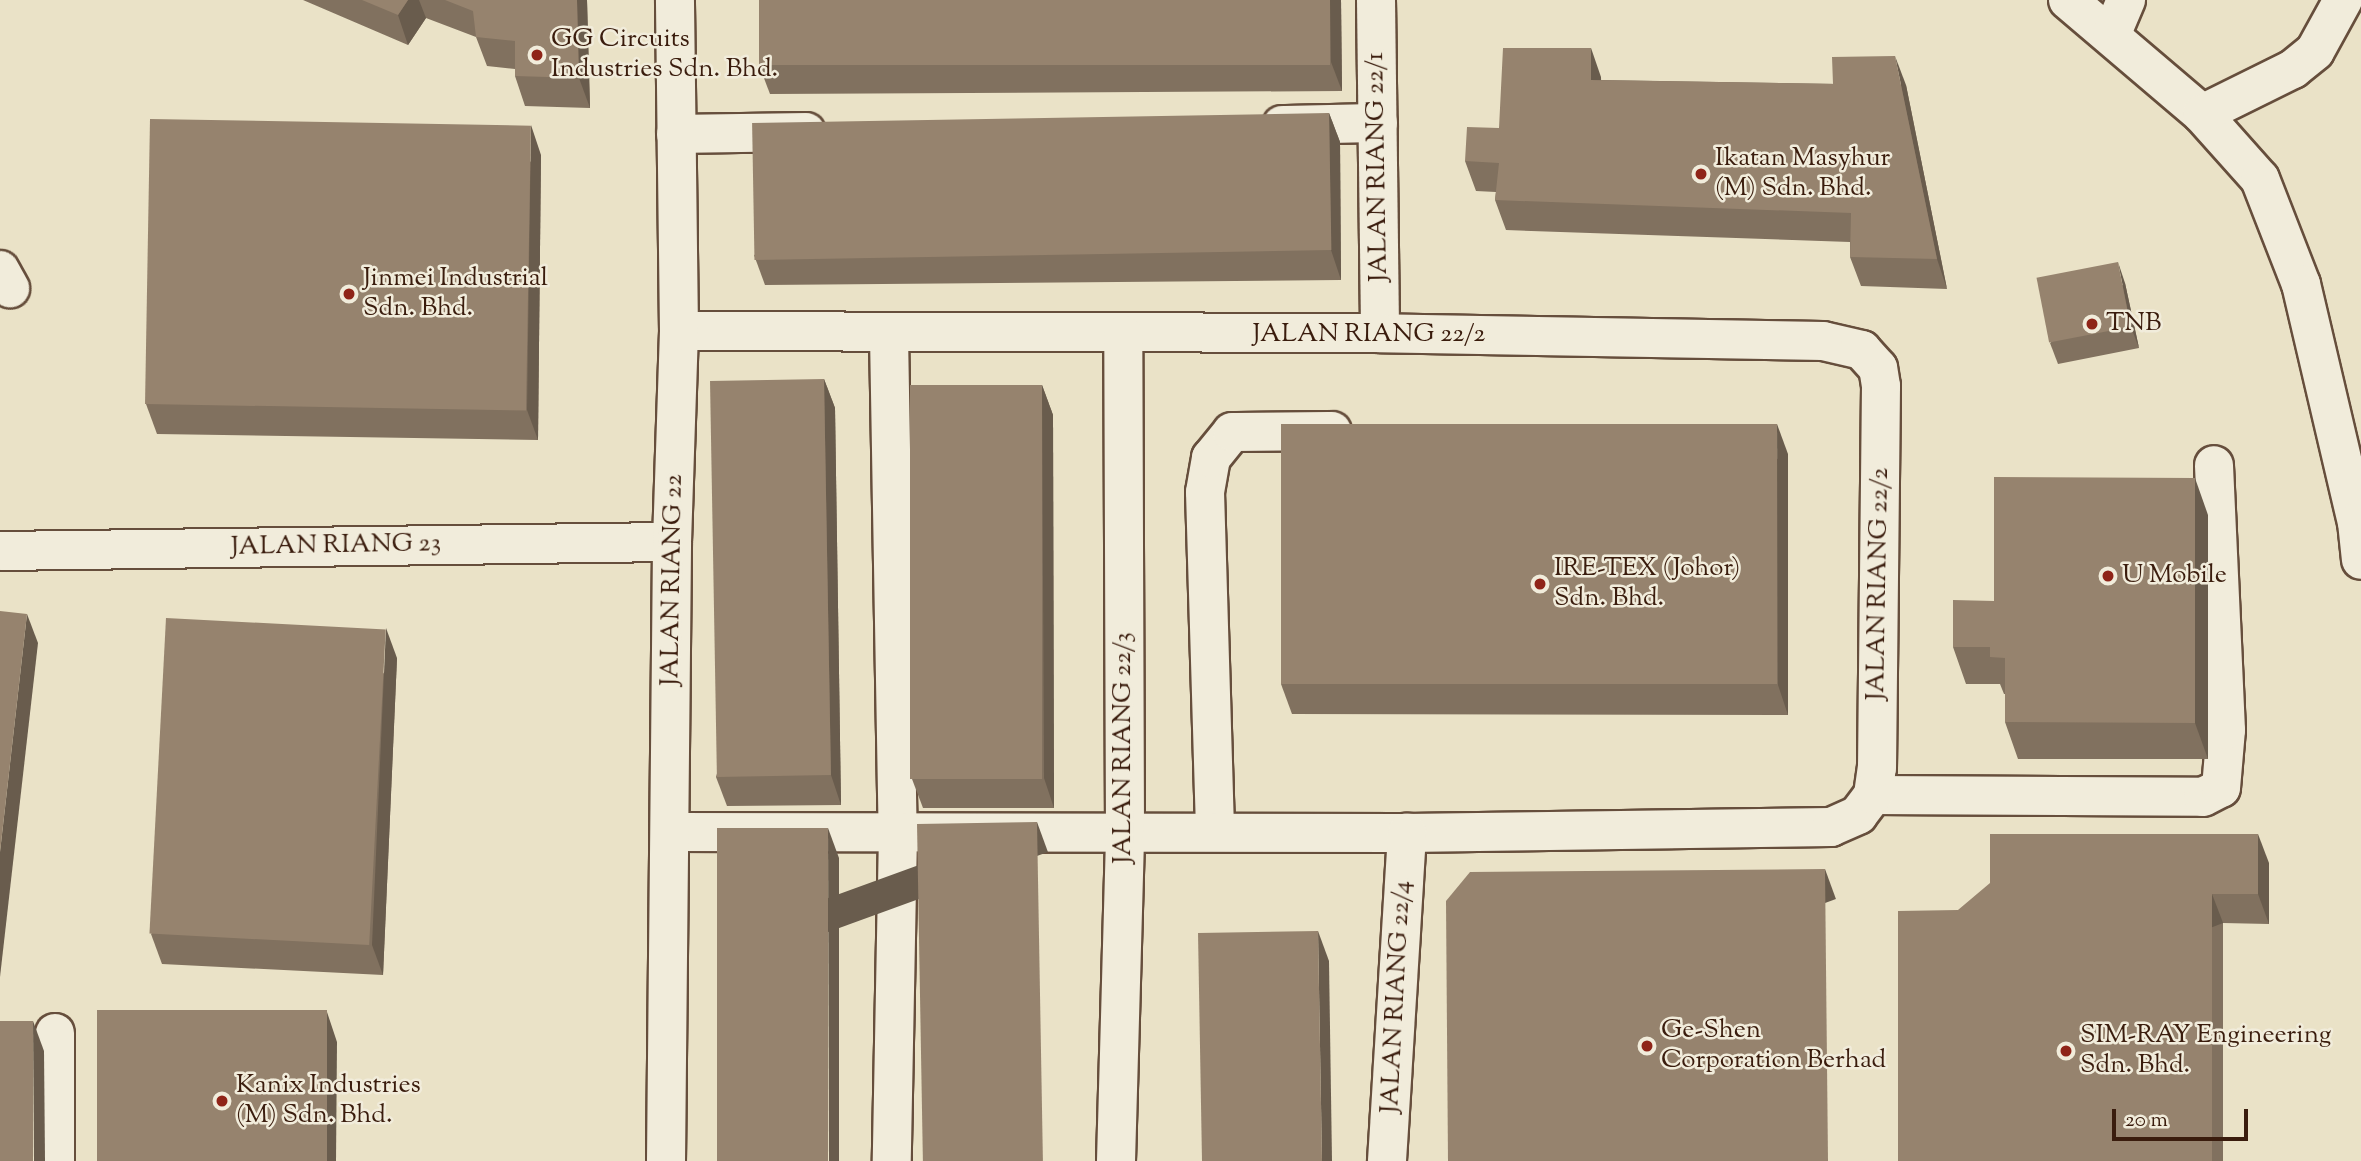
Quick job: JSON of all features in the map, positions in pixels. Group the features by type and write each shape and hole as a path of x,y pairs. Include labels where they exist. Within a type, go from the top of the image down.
{"street":[{"name":"JALAN RIANG 22","path":"666,1161 672,832 672,542 679,331 675,0"},
{"name":"JALAN RIANG 22/1","path":"1376,0 1380,333"},
{"path":"2067,0 2119,17 2260,179 2301,284 2357,522 2361,559"},
{"path":"2202,114 2293,69 2315,51 2343,0"},
{"path":"1241,125 1378,123"},
{"path":"676,134 842,132"},
{"name":"JALAN RIANG 22/2","path":"679,331 889,335 1380,333 1823,341 1862,350 1872,358 1881,386 1873,795"},
{"path":"889,335 898,834 892,1161"},
{"name":"JALAN RIANG 22/3","path":"1116,1161 1125,830 1123,335"},
{"path":"1215,829 1205,492 1211,458 1232,432 1369,431"},
{"path":"672,832 898,834 1215,829 1407,833 1831,827 1858,815 1873,795 2203,797 2221,788 2227,730 2214,465"},
{"name":"JALAN RIANG 23","path":"0,551 672,542"},
{"name":"JALAN RIANG 22/4","path":"1387,1161 1407,833"},
{"path":"55,1033 55,1161"}],"building":[{"path":"362,0 408,0 398,15"},
{"path":"445,0 577,0 579,78 515,76 515,41 476,37 473,11"},
{"path":"759,0 1330,0 1330,65 759,65"},
{"name":"Ikatan Masyhur (M) Sdn. Bhd.","path":"1503,48 1591,48 1591,80 1833,84 1832,57 1895,56 1937,259 1850,257 1851,213 1495,200 1499,163 1465,161 1467,127 1499,128"},
{"path":"1329,113 1331,250 754,260 752,123"},
{"name":"Jinmei Industrial Sdn. Bhd.","path":"150,119 531,126 526,411 145,404"},
{"name":"TNB","path":"2118,262 2131,327 2049,343 2037,278"},
{"path":"824,379 831,775 717,777 710,381"},
{"path":"910,385 1042,385 1042,779 910,779"},
{"name":"IRE-TEX (Johor) Sdn. Bhd.","path":"1281,424 1777,424 1777,684 1281,684"},
{"name":"U Mobile","path":"1994,477 2195,478 2195,723 2005,722 2005,658 1990,657 1990,647 1953,647 1953,600 1994,601"},
{"path":"0,611 27,614 0,852"},
{"path":"166,618 386,630 369,945 149,934"},
{"path":"1037,822 1043,1161 923,1161 917,824"},
{"path":"717,828 828,828 828,1161 717,1161"},
{"name":"SIM-RAY Engineering Sdn. Bhd.","path":"1990,834 2258,834 2258,894 2212,894 2212,1161 1898,1161 1898,911 1958,910 1990,883"},
{"name":"Ge-Shen Corporation Berhad","path":"1825,869 1828,1161 1448,1161 1446,901 1470,872"},
{"path":"1318,931 1322,1161 1202,1161 1198,933"},
{"name":"Kanix Industries (M) Sdn. Bhd.","path":"97,1010 327,1010 327,1161 97,1161"},
{"path":"0,1021 33,1021 33,1161 0,1161"}],"place":[{"name":"GG Circuits Industries Sdn. Bhd.","path":"537,55"},
{"name":"Ikatan Masyhur (M) Sdn. Bhd.","path":"1701,174"},
{"name":"Jinmei Industrial Sdn. Bhd.","path":"349,294"},
{"name":"TNB","path":"2092,324"},
{"name":"U Mobile","path":"2108,576"},
{"name":"IRE-TEX (Johor) Sdn. Bhd.","path":"1540,584"},
{"name":"Ge-Shen Corporation Berhad","path":"1647,1046"},
{"name":"SIM-RAY Engineering Sdn. Bhd.","path":"2066,1051"},
{"name":"Kanix Industries (M) Sdn. Bhd.","path":"222,1101"}]}
